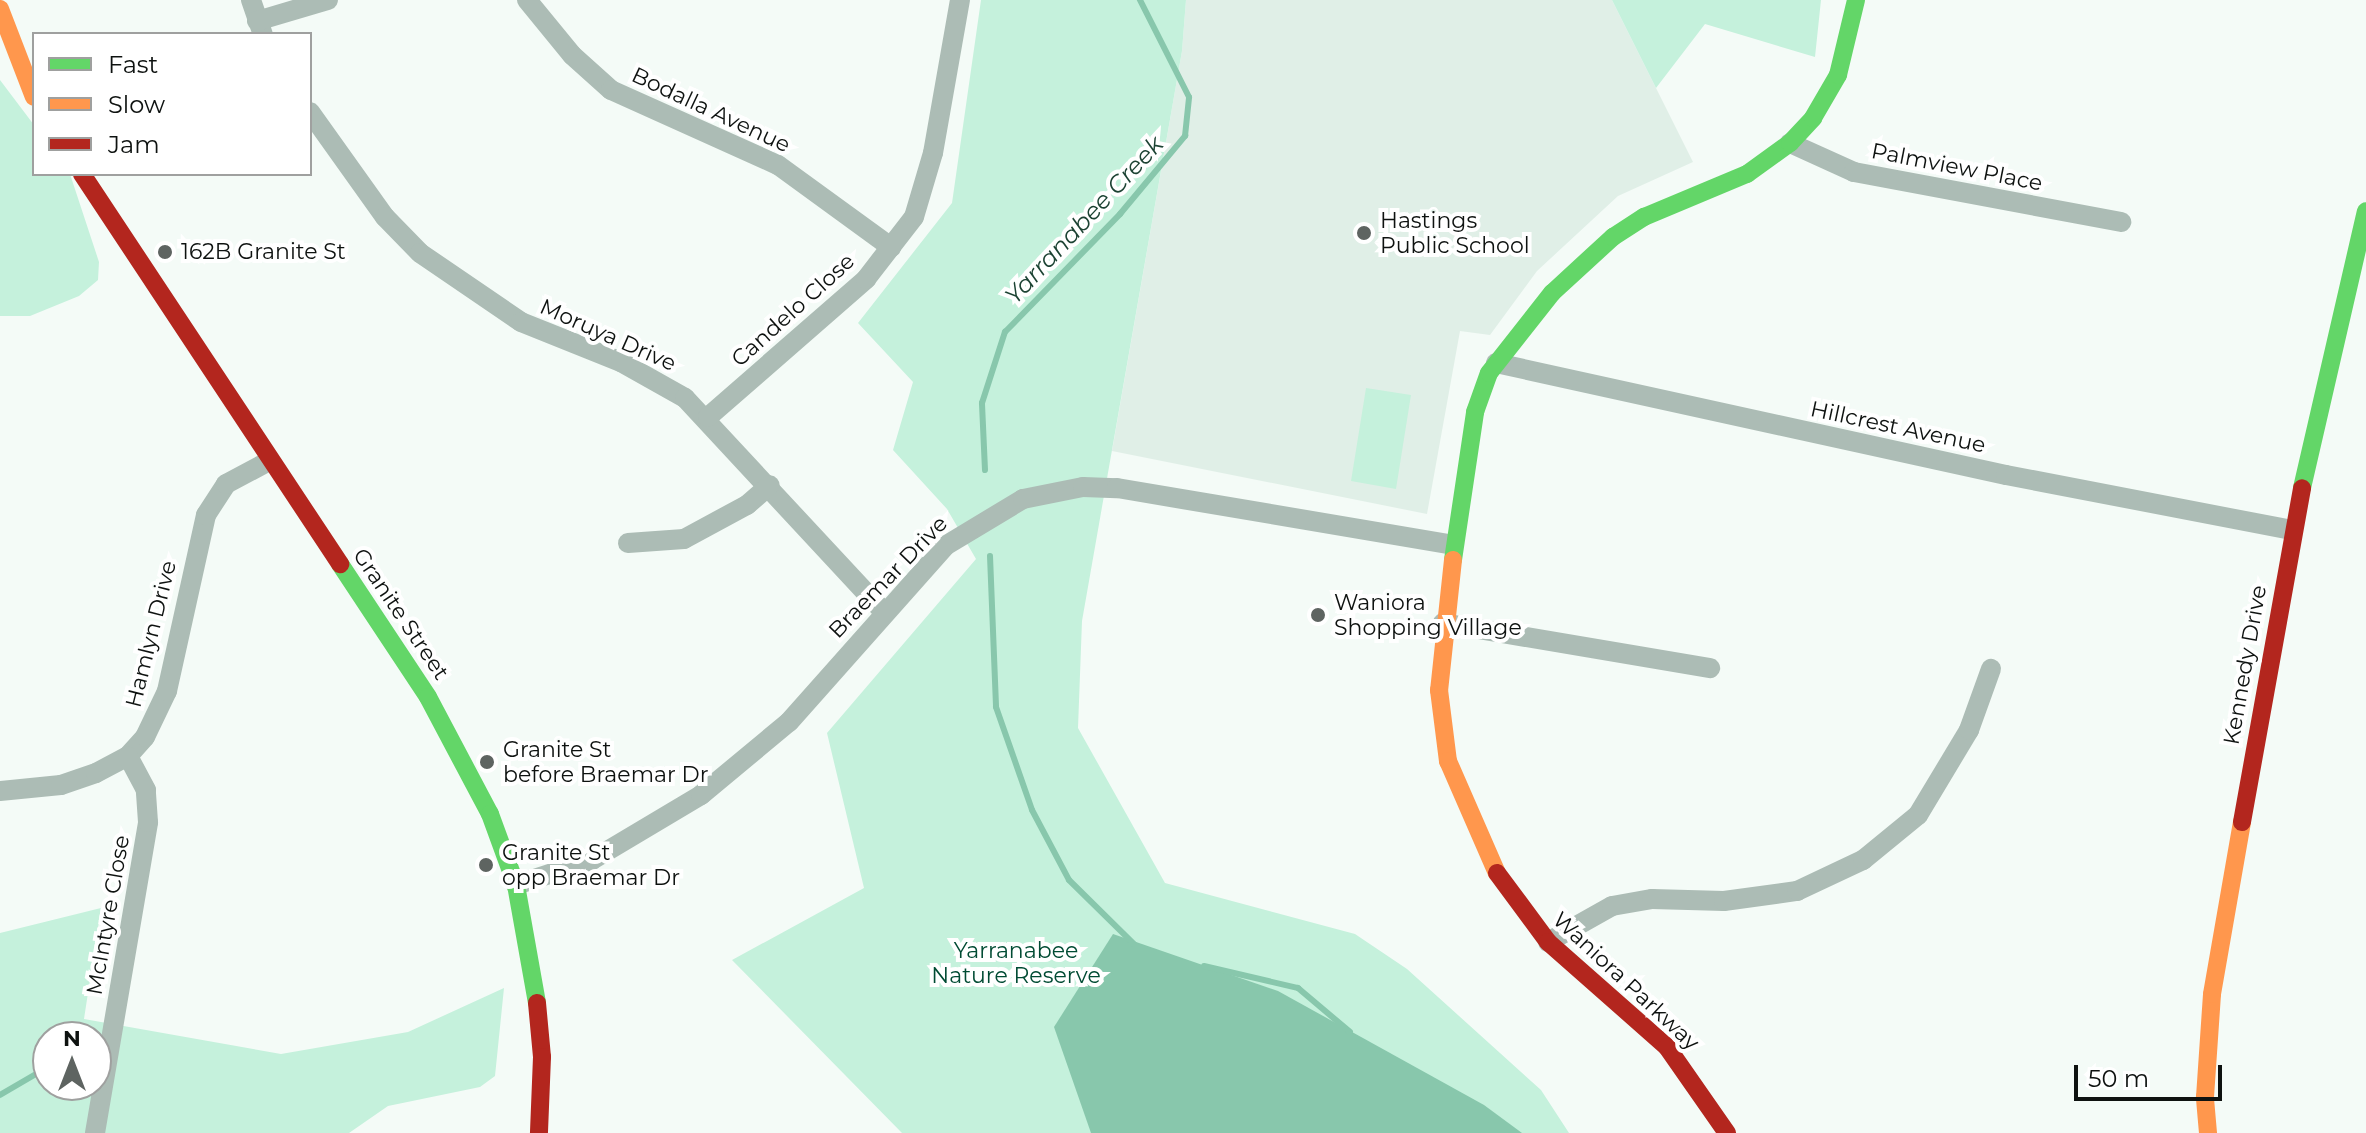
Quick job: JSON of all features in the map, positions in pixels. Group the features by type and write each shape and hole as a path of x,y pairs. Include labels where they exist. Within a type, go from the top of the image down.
{"street":[{"path":"251,0 260,27 328,0"},
{"name":"Bodalla Avenue","path":"527,0 572,55 611,90 778,165 891,247"},
{"name":"Candelo Close","path":"708,417 866,279 891,247 923,193 960,0"},
{"name":"Waniora Parkway","path":"1727,1133 1667,1047 1548,942 1491,865 1448,761 1439,690 1443,623 1475,412 1496,363 1552,293 1613,237 1644,217 1747,174 1790,143 1813,118 1838,75 1856,0"},
{"path":"0,9 32,92"},
{"name":"Moruya Drive","path":"312,115 385,217 462,286 521,322 656,379 708,417 883,611"},
{"name":"Palmview Place","path":"1790,143 1854,172 2121,222"},
{"name":"Granite Street","path":"83,176 428,697 490,814 516,885 540,1023 539,1133"},
{"name":"Kennedy Drive","path":"2208,1133 2205,1075 2212,994 2292,530 2366,211"},
{"name":"Hillcrest Avenue","path":"1496,363 1991,472 2292,530"},
{"name":"Hamlyn Drive","path":"128,756 145,737 167,691 206,515 226,484 269,461"},
{"path":"628,543 684,539 747,505 770,485"},
{"name":"Braemar Drive","path":"516,885 592,860 701,795 789,722 883,611 945,546 977,523 1023,499 1083,487 1171,495 1453,545"},
{"path":"1443,623 1710,668"},
{"path":"1548,942 1612,906 1797,891 1863,860 1918,815 1969,730 1991,669"},
{"path":"0,791 61,785 128,756"},
{"name":"McIntyre Close","path":"95,1133 148,822 146,790 128,756"}],"shaded area":[{"name":"Hastings Public School","path":"1186,0 1612,0 1693,162 1618,196 1537,271 1490,335 1460,331 1427,514 1112,451 1182,51"},
{"path":"1113,934 1278,991 1484,1105 1522,1133 1091,1133 1054,1027"}],"green space":[{"name":"Yarranabee Nature Reserve","path":"981,0 1186,0 1182,51 1082,621 1078,728 1165,883 1355,934 1407,969 1541,1090 1569,1133 902,1133 732,960 864,888 827,733 976,559 947,509 893,450 913,382 858,323 952,203"},
{"path":"1612,0 1821,0 1815,57 1705,24 1656,88"},
{"path":"0,80 32,122 32,176 71,176 99,262 98,280 79,296 30,316 0,316"},
{"path":"1366,388 1411,395 1396,489 1351,481"},
{"path":"101,908 84,1019 95,1021 32,1021 32,1101 112,1101 112,1024 281,1054 408,1032 504,988 495,1076 480,1087 388,1106 349,1133 0,1133 0,933"}],"waterway":[{"name":"Yarranabee Creek","path":"985,470 982,403 1005,332 1120,214 1185,136 1189,97 1140,0"},
{"name":"Yarranabee Creek","path":"990,556 996,707 1032,810 1069,880 1134,944"},
{"name":"Yarranabee Creek","path":"1204,966 1298,988 1350,1032"},
{"path":"0,1095 32,1076"}],"traffic: fast":[{"path":"1453,560 1475,412 1489,373 1552,293 1613,237 1644,217 1747,174 1790,143 1813,118 1838,75 1856,0"},
{"path":"2302,488 2366,211"},
{"path":"340,564 428,697 490,814 516,885 537,1003"}],"traffic: slow":[{"path":"0,9 32,92"},
{"path":"1453,560 1439,690 1448,761 1497,873"},
{"path":"2208,1133 2205,1097 2212,994 2242,822"}],"traffic: jam":[{"path":"83,176 340,564"},
{"path":"2242,822 2302,488"},
{"path":"1497,873 1548,942 1667,1047 1727,1133"},
{"path":"537,1003 542,1057 539,1133"}],"place":[{"name":"Hastings Public School","path":"1364,233"},
{"name":"162B Granite St","path":"165,252"},
{"name":"Waniora Shopping Village","path":"1318,615"},
{"name":"Granite St before Braemar Dr","path":"487,762"},
{"name":"Granite St opp Braemar Dr","path":"486,865"}]}
